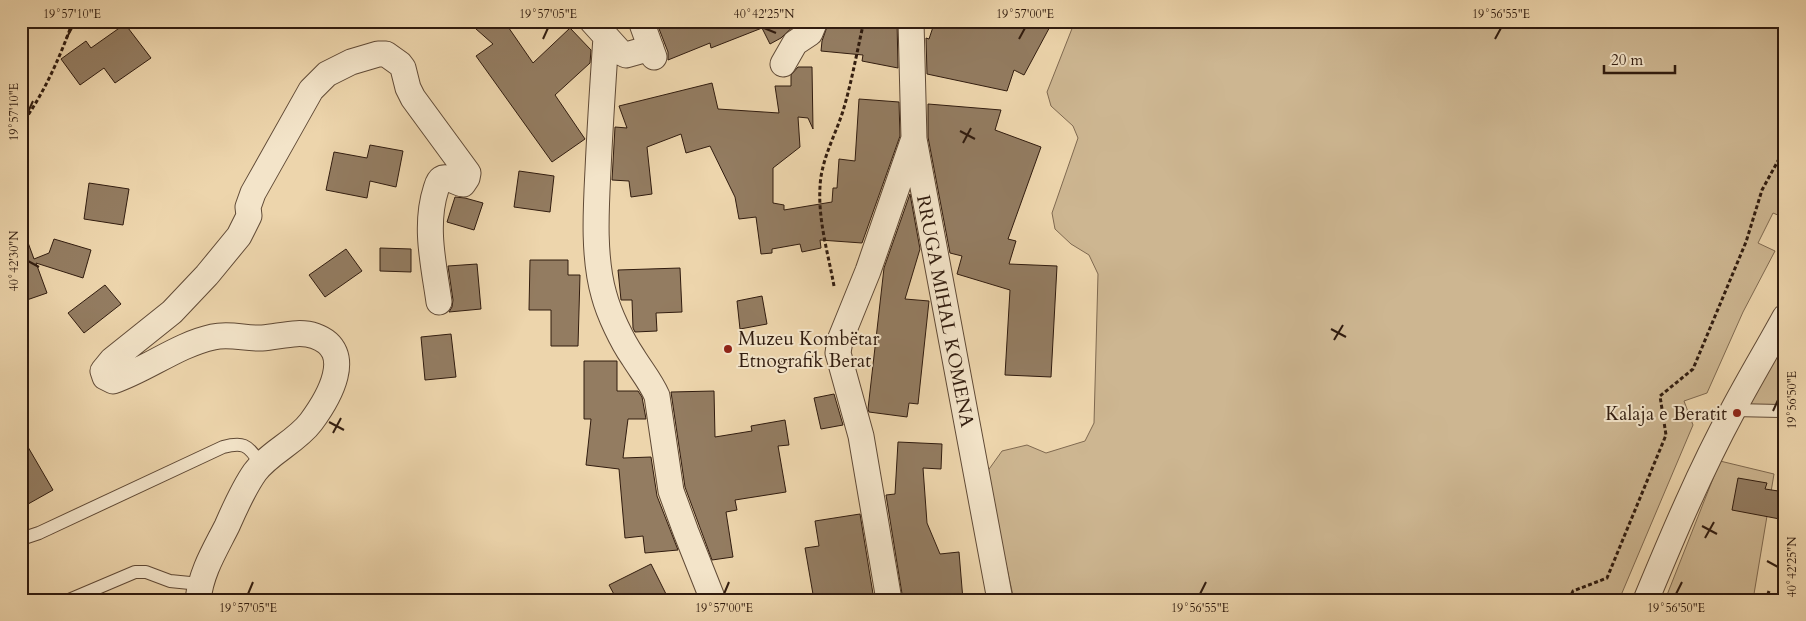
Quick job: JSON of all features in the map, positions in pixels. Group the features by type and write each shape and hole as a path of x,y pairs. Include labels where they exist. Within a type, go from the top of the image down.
{"street":[{"path":"599,29 620,52 626,55 653,52 641,21"},
{"path":"783,64 795,44 810,33 815,21"},
{"name":"RRUGA MIHAL KOMENA","path":"911,21 914,139 1000,600"},
{"path":"599,29 596,198 597,238 604,295 610,313 632,355 653,386 671,491 713,600"},
{"path":"199,592 206,568 246,487 256,471 264,463 310,424 329,394 338,368 336,358 325,341 314,336 302,334 255,338 225,335 190,344 113,381 105,377 103,371 112,360 172,312 207,275 233,242 249,216 248,207 253,192 311,90 327,74 351,62 378,54 386,54 400,64 413,98 468,173 468,178 463,184 448,178 440,180 433,197 430,215 431,246 439,302"},
{"path":"889,600 861,436 838,353 840,340 868,271 914,139"},
{"path":"1646,600 1683,513 1733,410 1785,316"}],"lane":[{"path":"1733,410 1782,411 1785,413"},
{"path":"21,539 223,447 242,444 254,453 259,462 264,463"},
{"path":"69,600 135,572 146,572 199,592"}],"path":[{"path":"21,125 36,106 73,21"},
{"path":"835,288 820,213 820,186 825,158 846,97 864,21"},
{"path":"1569,600 1573,591 1607,578 1666,435 1660,396 1693,369 1746,242 1762,190 1785,148"},
{"path":"754,359 786,362"},
{"path":"1766,600 1769,591"}],"shaded area":[{"path":"1075,21 1785,21 1785,218 1773,213 1758,243 1775,251 1743,312 1707,393 1684,401 1693,425 1619,600 1014,600 987,472 1002,451 1027,445 1046,453 1085,441 1094,423 1098,274 1089,255 1071,244 1055,229 1052,213 1078,138 1073,126 1051,106 1047,92"},
{"path":"1785,331 1785,404 1744,406"},
{"path":"1720,461 1774,474 1753,600 1665,600"}],"building":[{"path":"467,21 504,21 533,63 570,28 591,50 590,63 555,95 585,139 552,162 476,56 493,44"},
{"path":"656,21 799,21 781,38 770,44 762,28 711,48 710,43 668,60 668,52"},
{"path":"829,21 897,21 898,68 862,61 863,55 821,51 822,41"},
{"path":"935,21 1053,21 1024,75 1014,70 1007,91 927,74 926,38 929,39"},
{"path":"125,24 151,58 115,83 104,68 80,85 61,59 86,41 91,48"},
{"path":"798,67 812,67 813,129 808,118 798,117 800,147 773,168 773,203 784,205 784,210 832,202 833,188 837,188 839,159 855,161 859,99 899,102 900,136 862,243 820,240 821,248 802,252 800,244 772,249 772,253 761,254 756,217 739,219 735,197 710,146 686,153 681,134 647,147 652,194 631,197 629,181 612,180 615,127 627,128 619,106 712,83 718,109 779,113 775,86 791,86 791,75"},
{"path":"928,104 1001,110 995,130 1041,147 1008,239 1016,241 1009,264 1057,266 1051,377 1005,375 1010,290 957,274 962,256 950,253 928,137"},
{"path":"370,145 403,151 396,187 370,181 367,198 326,190 334,152 367,158"},
{"path":"519,171 554,176 550,212 514,207"},
{"path":"89,183 129,189 123,225 84,219"},
{"path":"910,194 920,249 905,299 929,301 918,404 909,403 907,417 869,412 868,409 884,268"},
{"path":"455,197 483,203 474,230 447,222"},
{"path":"21,229 23,229 34,259 49,253 54,239 91,250 83,278 36,263 47,293 21,302"},
{"path":"380,248 411,249 411,272 380,271"},
{"path":"346,249 362,271 325,297 309,275"},
{"path":"530,260 568,260 568,275 580,275 578,346 551,346 551,310 529,310"},
{"path":"477,264 481,309 449,312 453,300 448,266"},
{"path":"680,268 682,312 656,313 657,331 635,332 633,328 632,300 621,300 618,270"},
{"path":"105,285 121,304 84,333 68,313"},
{"path":"762,296 767,324 740,329 737,301"},
{"path":"451,334 456,377 425,380 421,337"},
{"path":"584,361 617,361 617,391 638,391 642,397 646,419 628,419 623,458 651,457 657,496 678,550 645,553 643,536 625,538 619,469 586,465 591,419 584,419"},
{"path":"714,391 715,437 752,431 751,426 785,420 789,445 778,446 786,492 735,500 737,510 726,512 733,557 712,560 685,487 671,392"},
{"path":"834,394 843,425 821,429 814,398"},
{"path":"21,435 53,490 21,508"},
{"path":"898,442 942,444 941,469 923,468 927,523 940,554 959,552 963,600 903,600 886,495 895,494"},
{"path":"1738,478 1767,483 1765,489 1785,492 1785,520 1732,510"},
{"path":"860,514 874,600 814,600 805,548 819,546 815,521"},
{"path":"651,564 669,600 617,600 609,585"}],"place":[{"name":"Muzeu Kombëtar Etnografik Berat","path":"728,349"},
{"name":"Kalaja e Beratit","path":"1737,413"}]}
